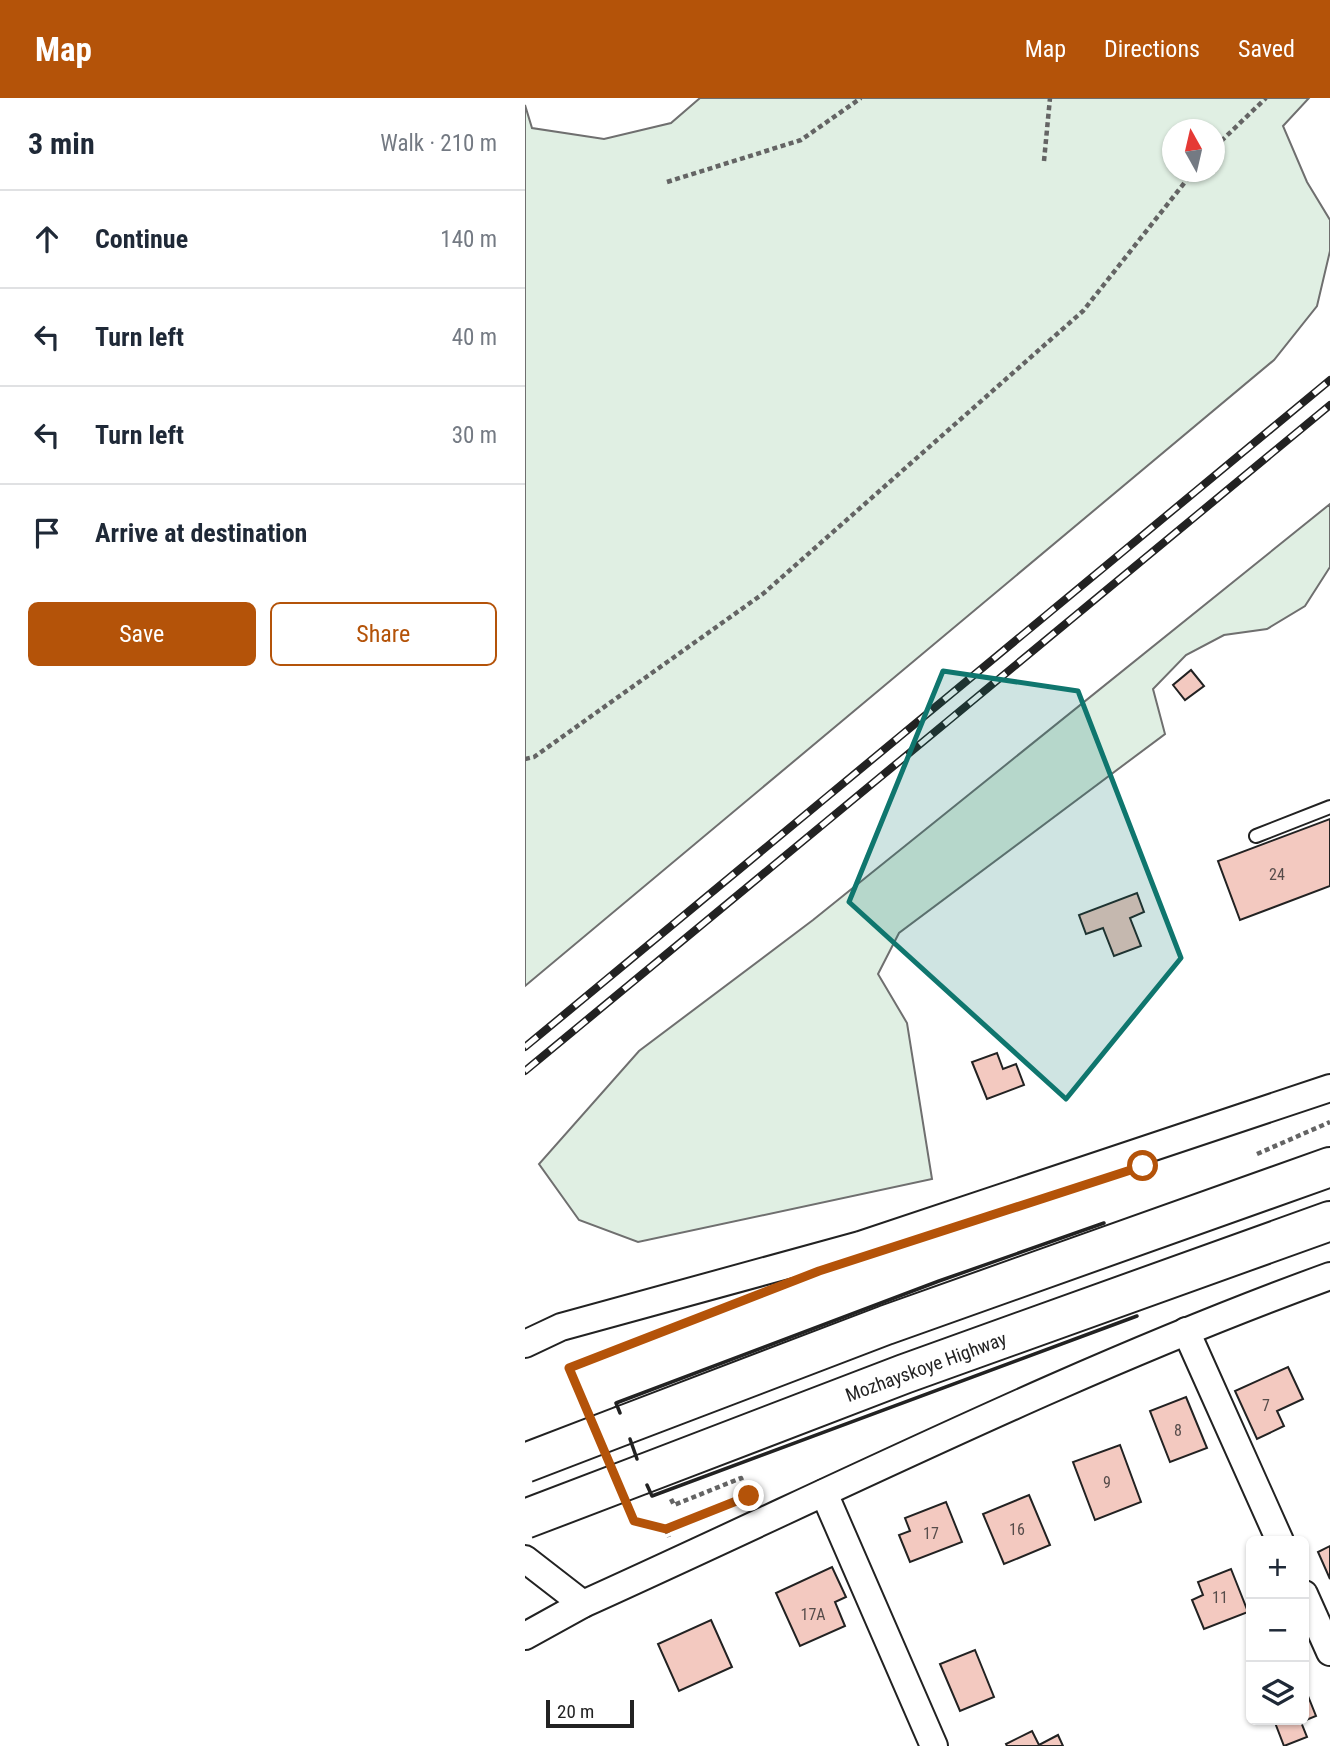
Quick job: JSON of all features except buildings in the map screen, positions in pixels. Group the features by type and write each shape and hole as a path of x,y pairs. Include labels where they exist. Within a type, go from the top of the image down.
{"main road":[{"path":"525,1463 899,1320 1330,1167"},
{"name":"Mozhayskoye Highway","path":"525,1519 655,1481 904,1374 1330,1221"}],"street":[{"path":"525,1344 561,1327 860,1245 947,1218 1330,1088"},
{"path":"525,1636 583,1604 1090,1370 1330,1276"},
{"path":"1187,1331 1278,1536"},
{"path":"824,1493 934,1746"},
{"path":"525,1559 583,1604"},
{"path":"1306,1599 1330,1652"}],"lane":[{"path":"1256,836 1330,807"}],"path":[{"path":"667,182 801,140 861,98"},
{"path":"1044,161 1050,98"},
{"path":"1225,137 1266,98"},
{"path":"525,759 534,757 764,593 1083,311 1185,182"},
{"path":"585,1407 569,1368 682,1325"},
{"path":"655,1481 674,1505 741,1478 749,1496 737,1500"},
{"path":"629,1508 634,1521 666,1529 725,1505"},
{"path":"666,1529 680,1560"}],"highlighted area":[{"path":"943,671 1078,691 1181,958 1066,1099 849,902"}],"green space":[{"path":"700,98 1309,98 1283,126 1307,182 1330,220 1330,251 1317,306 1274,360 525,986 525,105 532,128 604,139 671,123"},
{"path":"1330,504 1330,567 1305,606 1267,629 1224,635 1186,655 1153,689 1165,734 899,933 878,974 907,1023 932,1179 638,1242 579,1220 539,1164 639,1051 813,920"}],"railway":[{"path":"525,1047 1330,380"},
{"path":"525,1071 1330,405"}],"wall":[{"path":"620,1413 616,1403 939,1281 1104,1223"},
{"path":"647,1485 652,1496 1137,1316"},
{"path":"630,1439 637,1459"}],"route":[{"path":"749,1496 666,1529 634,1521 569,1368 819,1271 1143,1166"}]}
